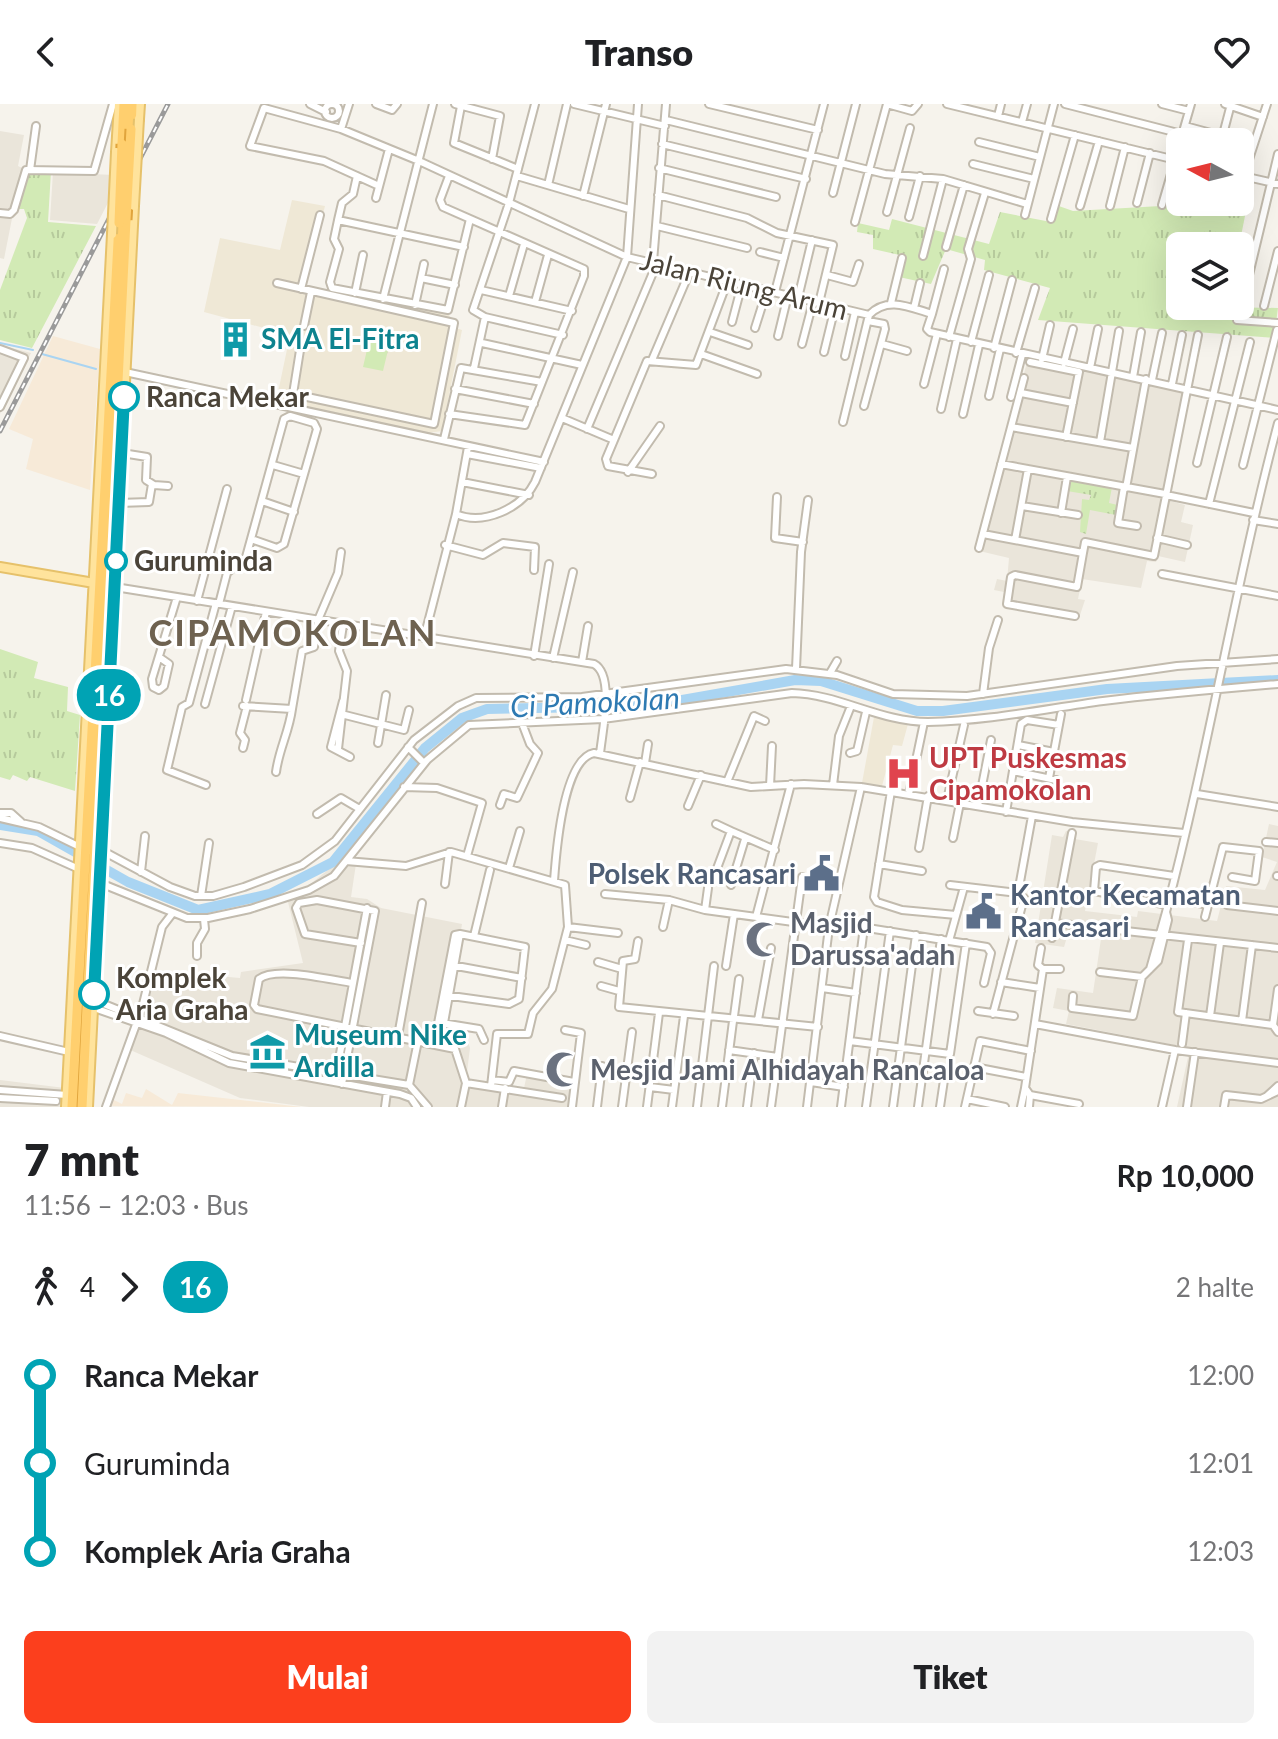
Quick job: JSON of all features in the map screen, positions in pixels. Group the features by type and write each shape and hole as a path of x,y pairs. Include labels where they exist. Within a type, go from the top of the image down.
{"highway":[{"path":"90,851 116,501 123,221 118,104"},
{"path":"86,1107 83,1091 89,872 115,287 132,104"},
{"path":"108,304 115,287"},
{"path":"116,501 118,522"},
{"path":"100,748 107,726"},
{"path":"81,825 90,851"},
{"path":"69,1107 85,1024"}],"main road":[{"path":"116,501 122,453 140,104"},
{"path":"81,825 119,148"},
{"path":"69,1107 69,1052 85,1001 90,851 107,726 118,522"},
{"path":"0,567 94,583"},
{"path":"85,1024 86,1107"}],"street":[{"path":"0,213 10,214 14,210 21,176 30,170 94,171 118,104"},
{"path":"310,104 328,110 345,109"},
{"path":"376,104 392,110 397,104"},
{"path":"383,299 433,104"},
{"path":"535,104 518,173 474,312 563,335"},
{"path":"548,185 567,104"},
{"path":"574,104 605,108 636,120 665,123 869,170 943,179 1027,204"},
{"path":"456,514 474,518 491,515 509,509 529,495 627,257 638,104"},
{"path":"587,429 655,262 659,168 666,104"},
{"path":"709,104 818,130"},
{"path":"755,328 784,258 823,104"},
{"path":"833,193 856,104"},
{"path":"855,222 887,104 912,111 918,104"},
{"path":"948,104 974,107 998,116 1166,157"},
{"path":"998,116 1001,104"},
{"path":"1022,122 1027,104"},
{"path":"1025,215 1054,104"},
{"path":"1065,104 1166,135"},
{"path":"1162,104 1190,108 1187,127 1190,128"},
{"path":"1254,142 1267,104"},
{"path":"328,110 336,105 345,109"},
{"path":"492,159 500,116 458,105 454,143 548,185 629,209"},
{"path":"1224,128 1229,105 1263,117"},
{"name":"Jalan Riung Arum","path":"357,176 324,161 250,146 264,108 339,128 419,161 627,257 816,302 868,318 878,306 891,303 932,314"},
{"path":"583,196 605,108"},
{"path":"339,128 345,109"},
{"path":"328,110 339,128"},
{"path":"30,170 36,126"},
{"path":"887,212 910,128"},
{"path":"1051,219 1075,135"},
{"path":"1080,206 1099,141"},
{"path":"979,142 1040,157"},
{"path":"662,144 806,179"},
{"path":"1110,206 1125,147"},
{"path":"376,198 389,149"},
{"path":"1137,203 1150,153"},
{"path":"1254,259 1274,184 1278,154"},
{"path":"973,164 1034,179"},
{"path":"659,168 776,197"},
{"path":"379,186 357,176 353,194 342,203 334,239 339,249 330,285 383,299 448,310 470,219"},
{"path":"449,176 441,205 584,269 563,335 526,423 520,427 449,414"},
{"path":"909,217 920,176"},
{"path":"923,256 943,179"},
{"path":"1254,179 1274,184"},
{"path":"946,247 964,185"},
{"path":"941,409 971,259 968,249 985,193"},
{"path":"1162,205 1166,194"},
{"path":"659,196 747,218 790,235 834,246 802,344"},
{"path":"301,289 320,215"},
{"path":"338,220 464,247"},
{"path":"657,226 747,248"},
{"path":"798,298 812,240"},
{"path":"509,296 524,244"},
{"path":"1264,306 1278,251"},
{"path":"760,252 784,258"},
{"path":"355,293 363,255"},
{"path":"535,302 548,255"},
{"path":"891,303 902,258"},
{"path":"415,305 424,264"},
{"path":"827,275 853,282 859,264"},
{"path":"944,269 927,329 937,334 1148,382 1186,387 1278,410"},
{"path":"652,474 628,472 606,464 644,365 652,360 690,271"},
{"path":"963,414 989,275"},
{"path":"421,278 455,285"},
{"path":"652,360 691,367 701,354 728,280"},
{"path":"989,396 1012,280"},
{"path":"277,283 454,323 434,424 440,438"},
{"path":"914,308 920,283"},
{"path":"732,322 742,284"},
{"path":"1011,397 1035,288"},
{"path":"481,290 572,311"},
{"path":"304,326 311,292"},
{"path":"778,336 788,295"},
{"path":"824,352 835,307"},
{"path":"845,356 855,312"},
{"path":"474,368 482,343 485,317"},
{"path":"843,422 868,318 885,326 864,406"},
{"path":"1237,320 1278,327 1243,465"},
{"path":"1042,359 1050,325"},
{"path":"1064,363 1073,329"},
{"path":"1090,368 1098,329"},
{"path":"1100,442 1119,331"},
{"path":"710,332 748,345"},
{"path":"1133,377 1141,332"},
{"path":"1137,526 1118,523 1148,382 1162,333"},
{"path":"924,384 937,334"},
{"path":"1172,384 1182,335"},
{"path":"1075,616 1007,604 1011,577 1015,575 1077,587 1085,542 1154,556 1164,505 1160,494 1198,335"},
{"path":"1197,463 1227,337"},
{"path":"1209,504 1250,342"},
{"path":"482,343 582,365"},
{"path":"301,344 293,394 434,424"},
{"path":"882,344 907,351"},
{"path":"0,349 24,358 1,402"},
{"path":"701,354 757,374"},
{"path":"1030,362 1079,372 1066,437"},
{"path":"440,438 461,368 542,382"},
{"path":"125,372 440,438 468,451 542,465"},
{"path":"979,548 1024,378"},
{"path":"455,389 534,404"},
{"path":"1021,393 1073,403"},
{"path":"206,785 167,770 182,707 190,700 227,573 244,561 285,417 312,422 317,429 282,547 251,539"},
{"path":"562,418 614,440"},
{"path":"1073,996 1072,1008 1133,1016 1142,977 1158,961 1184,833 1197,794 1253,517 1276,442 1278,423"},
{"path":"628,472 660,426"},
{"path":"1011,427 1133,448"},
{"path":"424,638 445,545 456,514 468,451"},
{"path":"122,453 147,457 145,477 152,484 168,486"},
{"path":"1001,464 1209,504 1278,524"},
{"path":"273,465 304,474"},
{"path":"1015,540 1028,469"},
{"path":"1061,513 1067,477"},
{"path":"462,482 529,495"},
{"path":"116,501 146,504 150,500 152,484"},
{"path":"197,601 227,489"},
{"path":"777,497 775,538 803,542"},
{"path":"796,669 808,500"},
{"path":"262,501 294,512"},
{"path":"1112,502 1121,503"},
{"path":"1022,506 1078,515"},
{"path":"983,534 1083,553"},
{"path":"1157,538 1187,545"},
{"path":"445,545 483,555 503,543 535,547 534,570"},
{"path":"276,772 280,751 290,731 302,649 314,648 318,620 338,573 341,552"},
{"path":"534,656 549,564"},
{"path":"553,658 573,572"},
{"path":"1162,574 1278,596"},
{"path":"115,587 582,662 602,669 605,696 600,754"},
{"path":"159,657 169,664 164,686 159,690 152,683 159,657 172,617 177,597"},
{"path":"205,704 232,606"},
{"path":"243,748 245,740 240,733 266,612"},
{"path":"983,694 989,648 998,620"},
{"path":"343,625 339,647 347,671 343,701 331,745 350,757"},
{"path":"582,662 588,626"},
{"path":"0,816 11,813 21,822 141,872 177,891 201,896 258,882 311,861 335,841 358,808 410,749 448,712 476,698 605,696 796,669 830,673 893,694 983,694 1278,659"},
{"path":"830,673 837,661"},
{"path":"0,843 32,848 89,872 172,914 204,919 309,890 334,876 423,762 469,725 603,717 792,693 866,712 924,722 994,719 1103,701 1218,687 1278,684"},
{"path":"378,743 386,695"},
{"path":"338,749 345,715 343,701"},
{"path":"245,704 292,709"},
{"path":"833,785 840,733 843,734 851,706"},
{"path":"345,715 405,729 409,710"},
{"path":"850,753 857,751 866,712"},
{"path":"1013,771 1052,779 1061,714"},
{"path":"727,782 754,716 765,721"},
{"path":"1006,812 1024,720 1059,725"},
{"path":"909,794 924,722"},
{"path":"500,805 504,794 517,798 541,756 530,744 522,723"},
{"path":"947,800 964,725"},
{"path":"978,806 991,740"},
{"path":"630,798 648,744"},
{"path":"1018,745 1054,752"},
{"path":"770,786 772,746"},
{"path":"410,749 423,762"},
{"path":"554,881 573,773 585,755 600,754 642,762 751,787 791,784 861,787 1032,816 1184,833"},
{"path":"688,806 701,775"},
{"path":"756,917 791,784"},
{"path":"404,787 437,788 482,803 467,856"},
{"path":"807,1107 829,925 861,787"},
{"path":"891,791 879,864 877,902 902,910 956,915"},
{"path":"1197,794 1278,807"},
{"path":"919,848 928,796"},
{"path":"317,814 341,798 358,808"},
{"path":"953,838 960,803"},
{"path":"993,1014 1024,901 1018,893 1032,816"},
{"path":"716,824 775,850"},
{"path":"509,868 520,831"},
{"path":"716,871 731,831"},
{"path":"1052,938 1072,833"},
{"path":"141,872 145,836"},
{"path":"731,885 745,839"},
{"path":"1266,842 1278,843"},
{"path":"201,896 209,843"},
{"path":"1205,917 1222,847 1259,851 1255,881 1232,877"},
{"path":"346,861 406,866 449,852 554,881 567,889 568,927 552,989 533,1013 528,1034 497,1034 492,1083"},
{"path":"445,884 449,852"},
{"path":"879,864 922,871"},
{"path":"1174,876 1100,865 1096,867 1094,891 1168,905 1208,905"},
{"path":"474,936 490,870"},
{"path":"771,1107 802,877"},
{"path":"950,885 1018,893"},
{"path":"918,1107 945,940 964,887"},
{"path":"705,910 708,888"},
{"path":"605,894 669,900 705,910 864,927 966,943 991,949 984,983"},
{"path":"334,1082 340,1074 353,1029 361,966 375,911 314,900 299,903 296,908 305,934 361,943"},
{"path":"663,927 669,900"},
{"path":"398,1036 422,903"},
{"path":"1227,905 1278,911"},
{"path":"342,1084 344,1027 353,983 361,966 367,908"},
{"path":"106,1107 138,1019 162,927 172,914"},
{"path":"726,966 734,914"},
{"path":"197,956 197,943 205,929 204,919"},
{"path":"1054,923 1278,948"},
{"path":"568,927 618,933"},
{"path":"841,1107 864,927"},
{"path":"866,1107 890,931"},
{"path":"437,1044 446,995 452,965 460,934 525,947 519,999 513,1003 446,995"},
{"path":"893,1107 916,935"},
{"path":"565,940 586,945"},
{"path":"1188,940 1178,1012 1273,1025"},
{"path":"638,941 635,958 624,959 619,1007 684,1016 818,1027"},
{"path":"850,1041 950,1054 966,943"},
{"path":"1210,1016 1220,943"},
{"path":"1242,1021 1252,945"},
{"path":"758,1020 771,948"},
{"path":"1041,948 1038,965 1043,969 1060,969"},
{"path":"598,962 622,969"},
{"path":"452,965 522,978"},
{"path":"697,1107 714,966"},
{"path":"1021,1107 1043,969"},
{"path":"1100,972 1142,977"},
{"path":"353,983 300,975 266,974 259,979 254,1003 257,1009 457,1050 466,1083 461,1107"},
{"path":"722,1107 739,979"},
{"path":"1001,982 1040,988"},
{"path":"601,986 619,991"},
{"path":"822,988 856,993"},
{"path":"1278,989 1273,1025 1278,1032"},
{"path":"85,1001 167,1030 230,1060 407,1096 417,1107"},
{"path":"978,1011 1014,1016"},
{"path":"647,1107 659,1013"},
{"path":"1182,1044 1186,1013"},
{"path":"672,1107 684,1016"},
{"path":"441,1023 479,1029 484,1040"},
{"path":"1035,1024 1175,1050 1278,1063"},
{"path":"565,1030 581,1033 572,1107"},
{"path":"622,1107 632,1032"},
{"path":"0,1036 69,1052"},
{"path":"409,1085 418,1041"},
{"path":"1005,1107 966,1103 980,1041 1031,1051"},
{"path":"729,1050 778,1057"},
{"path":"1162,1107 1175,1050"},
{"path":"1187,1107 1195,1052"},
{"path":"747,1107 754,1053"},
{"path":"230,1060 409,1085 428,1107"},
{"path":"597,1107 602,1066"},
{"path":"974,1067 1026,1077"},
{"path":"466,1083 509,1082 514,1071 574,1082"},
{"path":"940,1107 944,1080"},
{"path":"811,1082 844,1087"},
{"path":"492,1083 562,1098"},
{"path":"650,1087 674,1090"},
{"path":"502,1107 505,1088"},
{"path":"1025,1088 1030,1095 1029,1107"},
{"path":"1224,1107 1226,1095 1263,1101 1278,1089"},
{"path":"0,1090 41,1100 67,1095"},
{"path":"385,1107 387,1092"},
{"path":"548,1107 549,1095"},
{"path":"1030,1095 1079,1104"},
{"path":"0,1098 56,1101"},
{"path":"7,1107 11,1098"}],"shaded area":[{"path":"0,131 24,135 18,166 22,168 4,259 0,258"},
{"path":"53,172 113,175 112,195 97,224 50,220"},
{"path":"292,200 325,206 304,289 327,294 328,288 449,315 456,328 462,330 442,431 428,433 276,402 290,335 204,312 220,238 280,250"},
{"path":"53,336 100,349 90,490 26,469 33,439 9,429"},
{"path":"0,345 31,353 0,414"},
{"path":"1028,359 1184,390 1163,499 1185,505 1181,522 1193,525 1185,562 1158,556 1156,562 1147,561 1141,588 1082,579 1078,599 1085,600 1079,618 1002,605 1004,592 994,590 997,579 1007,581 1009,558 975,550"},
{"path":"874,717 908,724 902,746 893,745 882,786 862,783"},
{"path":"1269,824 1278,826 1278,1107 1177,1107 1190,1048 1066,1024 1069,1011 1053,1008 1057,988 1093,993 1102,932 1070,927 1064,947 1035,943 1052,835 1063,837 1066,831 1076,832 1075,839 1098,843 1085,911 1137,917 1138,911 1217,921 1226,886 1265,890 1277,862 1262,857"},
{"path":"339,861 356,864 351,897 367,899 381,908 462,924 446,1022 463,1026 470,1048 466,1080 524,1088 527,1074 573,1082 569,1107 309,1107 240,1098 128,1049 160,971 240,978 241,972 303,963 288,902"},
{"path":"0,1080 65,1088 65,1107 0,1107"},
{"path":"146,1089 172,1105 178,1093 302,1107 110,1106 112,1099 122,1104 126,1093 142,1098"}],"green space":[{"path":"28,171 51,171 48,222 96,226 32,348 0,340 0,290 27,218 24,209 17,209"},
{"path":"1056,205 1073,211 1166,206 1166,216 1245,216 1242,232 1166,232 1166,320 1254,320 1254,308 1278,308 1274,338 1038,320 1050,288 984,270 985,260 946,249 931,284 899,277 904,256 873,249 873,235 857,232 858,223 889,230 892,219 989,244 1000,212 1051,222"},
{"path":"369,341 389,346 383,371 363,367"},
{"path":"1070,479 1112,487 1109,503 1118,505 1116,515 1090,510 1086,534 1080,532 1082,499 1089,500 1091,495 1067,491"},
{"path":"0,649 38,662 34,678 68,687 67,711 80,715 75,791 30,777 27,781 13,775 10,780 0,777"}],"waterway":[{"path":"0,343 33,350"},
{"path":"42,354 96,369"},
{"path":"134,377 203,393"},
{"name":"Ci Pamokolan","path":"0,825 38,831 128,882 198,910 270,894 333,862 425,748 462,718 487,709 648,706 795,680 821,681 917,711 943,711 1107,689 1278,680"}],"railway":[{"path":"0,431 168,104"}],"bus line":[{"name":"16","path":"94,994 124,397"}],"place":[{"name":"SMA El-Fitra","path":"235,339"},
{"name":"Ranca Mekar","path":"124,397"},
{"name":"Guruminda","path":"116,561"},
{"name":"UPT Puskesmas Cipamokolan","path":"903,774"},
{"name":"Polsek Rancasari","path":"822,874"},
{"name":"Kantor Kecamatan Rancasari","path":"984,911"},
{"name":"Masjid Darussa'adah","path":"764,939"},
{"name":"Komplek Aria Graha","path":"94,994"},
{"name":"Museum Nike Ardilla","path":"268,1051"},
{"name":"Mesjid Jami Alhidayah Rancaloa","path":"564,1070"}],"district":[{"name":"CIPAMOKOLAN","path":"293,633"}]}
